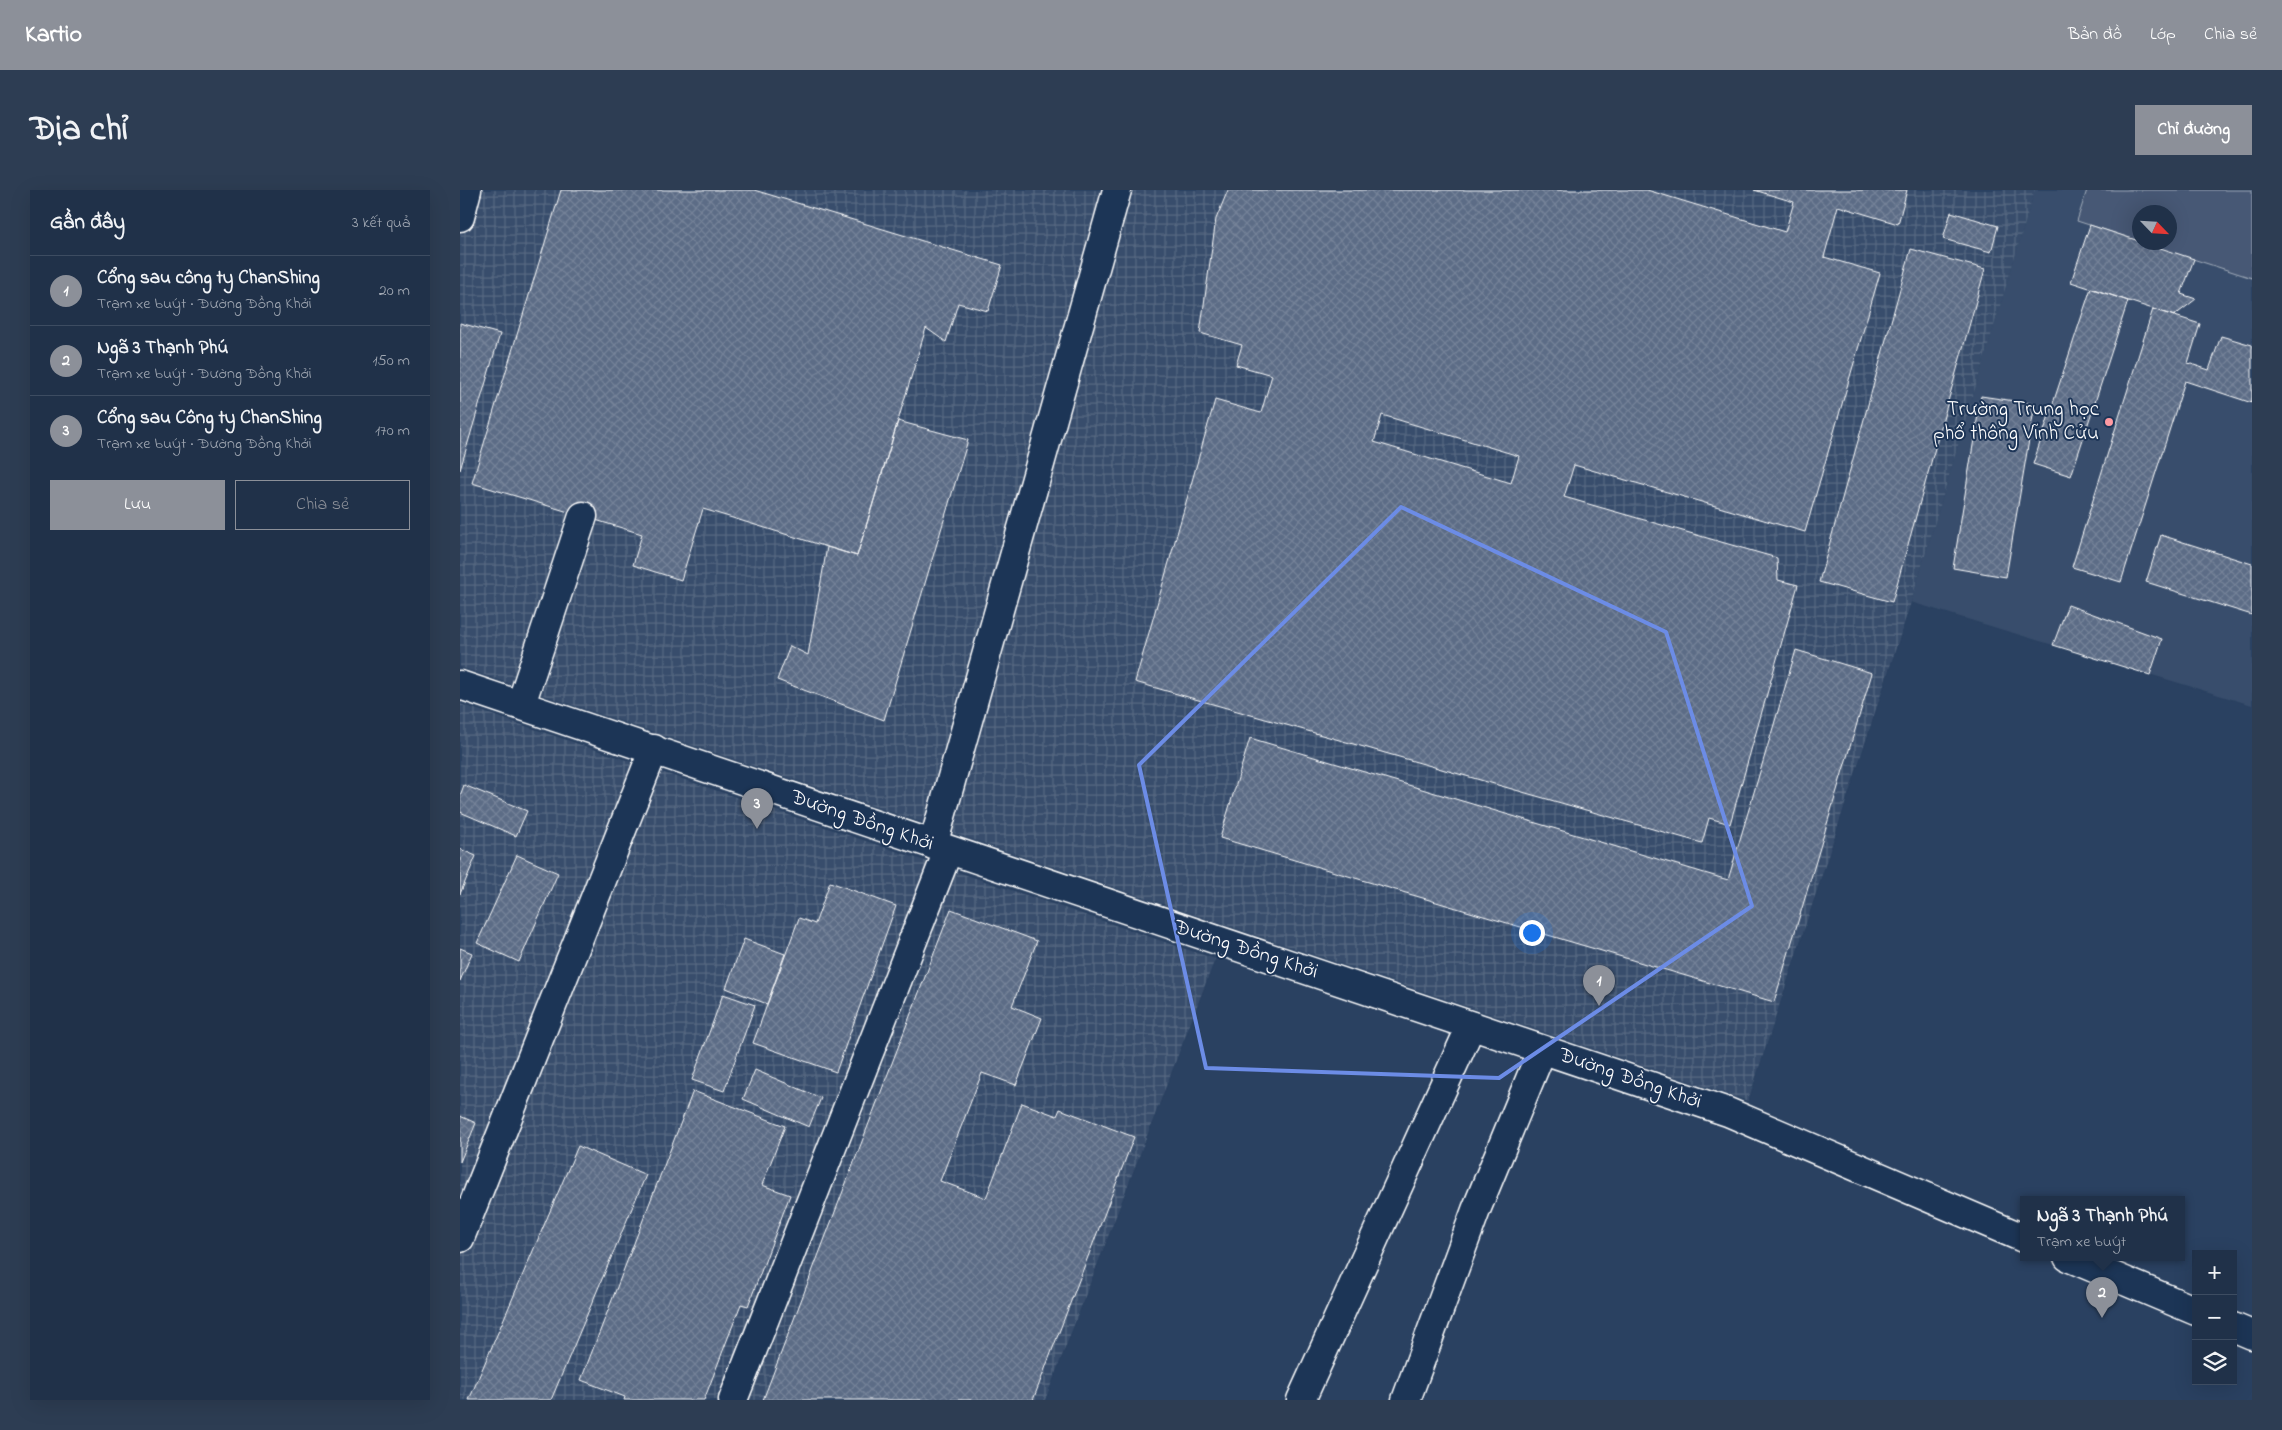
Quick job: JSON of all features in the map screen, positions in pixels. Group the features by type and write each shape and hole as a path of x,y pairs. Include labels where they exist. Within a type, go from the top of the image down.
{"main road":[{"path":"460,217 467,190"},
{"path":"733,1400 941,848 1117,190"},
{"path":"521,704 583,516"},
{"name":"Đường Đồng Khởi","path":"460,685 1728,1112 2020,1237"},
{"path":"460,1238 654,749"},
{"path":"1301,1400 1471,1026"},
{"path":"1406,1400 1476,1210 1542,1050"},
{"path":"2077,1261 2192,1309"},
{"path":"2237,1329 2252,1335"}],"highlighted area":[{"path":"1401,507 1666,632 1752,906 1499,1078 1206,1068 1139,765"}],"shaded area":[{"path":"460,190 2035,190 1911,602 1748,1101 460,667"},
{"name":"Trường Trung học phổ thông Vĩnh Cửu","path":"2035,190 2252,190 2252,705 1911,602"},
{"path":"2087,190 2252,190 2252,278 2165,250 2177,250 2177,205 2132,205 2132,239 2077,221"},
{"path":"460,704 1215,959 1045,1400 460,1400"}],"building":[{"path":"561,190 754,190 1002,265 988,311 958,303 946,342 926,328 857,556 703,509 681,580 633,565 642,534 472,483"},
{"path":"1228,190 1647,190 1785,232 1794,202 1754,190 1907,190 1898,224 1838,206 1824,257 1880,273 1805,532 1574,465 1564,497 1777,558 1778,580 1798,585 1730,824 1709,818 1702,843 1135,682 1215,400 1261,413 1272,375 1236,365 1242,345 1200,333 1216,219","holes":["1382,415 1519,456 1511,483 1374,442"]},
{"path":"1951,212 1998,226 1991,252 1943,239"},
{"path":"2090,225 2132,239 2132,250 2166,250 2194,259 2181,294 2196,299 2174,316 2071,282"},
{"path":"1911,249 1985,269 1892,602 1819,582"},
{"path":"2091,288 2128,301 2071,476 2033,464"},
{"path":"2153,309 2200,324 2188,363 2209,370 2221,336 2252,345 2252,403 2185,381 2121,582 2072,567"},
{"path":"460,323 500,334 460,470"},
{"path":"1981,396 2035,404 2006,577 1953,568"},
{"path":"898,421 968,440 884,720 777,680 790,646 808,655 827,547 857,556"},
{"path":"2161,535 2252,564 2252,615 2146,582"},
{"path":"2068,605 2162,639 2150,675 2053,645"},
{"path":"1796,650 1872,673 1774,1002 1220,838 1250,738 1728,880"},
{"path":"464,785 527,811 516,836 460,812 460,796"},
{"path":"460,849 476,856 460,894"},
{"path":"517,855 558,873 519,962 477,943"},
{"path":"830,882 896,906 836,1072 753,1043 799,918 815,924"},
{"path":"951,909 1037,941 1012,1006 1042,1018 1016,1085 982,1073 940,1181 986,1198 1022,1103 1057,1116 1060,1109 1134,1137 1033,1400 763,1400"},
{"path":"744,939 785,954 767,1004 726,988"},
{"path":"460,948 472,953 460,981"},
{"path":"723,994 755,1005 724,1091 692,1080"},
{"path":"755,1070 821,1098 809,1127 743,1099"},
{"path":"693,1091 785,1126 762,1185 790,1195 748,1306 741,1304 704,1400 624,1400 625,1397 581,1380"},
{"path":"460,1116 476,1123 460,1162"},
{"path":"578,1146 646,1175 551,1400 469,1400"}],"place":[{"name":"Trường Trung học phổ thông Vĩnh Cửu","path":"2109,422"},
{"name":"Cổng sau Công ty ChanShing","path":"757,829"},
{"name":"Cổng sau công ty ChanShing","path":"1599,1006"},
{"name":"Ngã 3 Thạnh Phú","path":"2102,1318"}]}
